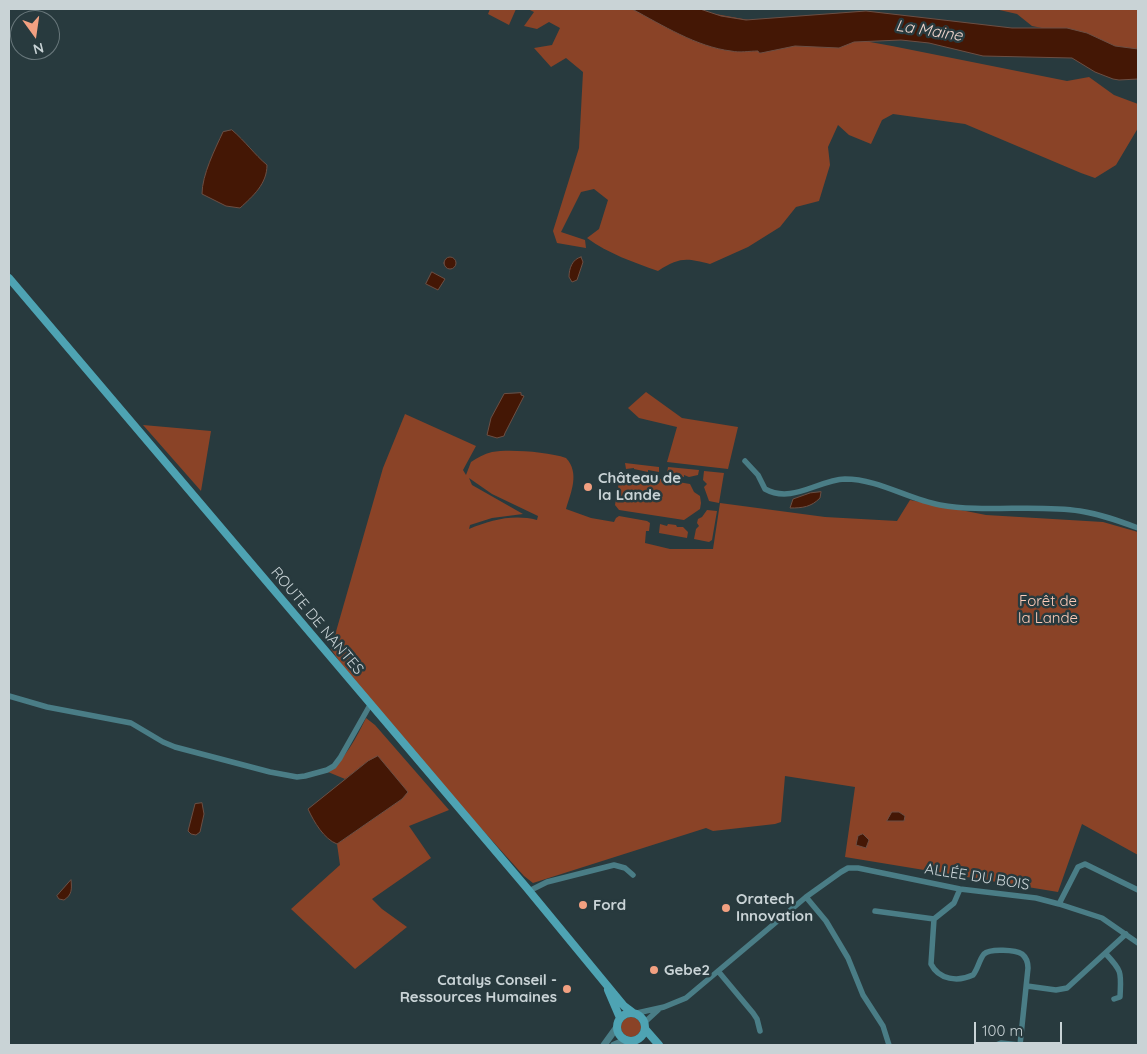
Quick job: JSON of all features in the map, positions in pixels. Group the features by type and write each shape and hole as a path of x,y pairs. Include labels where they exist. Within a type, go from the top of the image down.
{"main road":[{"name":"ROUTE DE NANTES","path":"9,278 529,891 624,1006 634,1013"},
{"name":"ROUTE DE NANTES","path":"605,982 620,1018"},
{"path":"655,1045 639,1038 626,1040 620,1035 617,1028 620,1018 627,1013 634,1013 659,1045"},
{"path":"639,1038 645,1025"}],"street":[{"path":"745,461 753,469 765,489 779,493 791,494 831,481 852,479 938,504 1080,511 1138,528"},
{"path":"9,696 48,707 131,723 175,747 270,772 297,777 315,774 334,766 370,705"},
{"path":"1059,904 1078,867 1085,864 1138,890"},
{"path":"529,891 547,882 614,865 624,868 633,875"},
{"name":"ALLÉE DU BOIS","path":"664,1006 686,998 809,895 848,868 858,868 960,889 1036,898 1102,918 1138,943"},
{"path":"875,911 934,919 954,903 960,889"},
{"path":"809,895 848,958 862,995 883,1026 889,1045"},
{"path":"934,919 931,964 938,974 945,977 968,977 976,971 982,958 988,951 993,950 1022,954 1028,964 1020,1045 996,1045"},
{"path":"1027,986 1056,990 1067,988 1126,934"},
{"path":"1106,954 1118,967 1121,976 1120,997 1114,999"},
{"path":"718,971 753,1013 757,1019 760,1031"},
{"path":"634,1013 664,1006"},
{"path":"645,1025 654,1012 664,1006"},
{"path":"604,1045 617,1028"},
{"path":"614,1045 626,1040"}],"green space":[{"path":"490,9 516,9 509,25 488,14"},
{"path":"528,9 688,9 892,46 1067,81 1089,77 1114,95 1138,104 1138,128 1116,165 1095,178 965,124 893,114 882,120 871,144 849,135 838,125 828,147 830,165 819,201 796,207 780,227 748,247 710,264 683,260 672,263 658,271 630,261 595,244 587,238 599,229 608,200 594,189 581,192 561,232 585,240 586,248 557,243 553,231 579,148 583,72 566,58 551,67 534,48 552,45 560,28 549,22 537,29 524,26 534,12"},
{"path":"995,9 1138,9 1138,53 1082,36 1032,26 1017,14"},
{"path":"646,392 682,418 738,427 728,469 667,462 677,427 639,418 628,408"},
{"name":"Forêt de la Lande","path":"405,414 476,446 463,470 466,475 471,462 492,452 529,452 566,458 573,470 573,483 566,509 591,518 614,522 619,516 647,521 650,523 649,531 646,531 645,543 670,549 713,549 720,503 825,517 897,521 910,500 986,515 1103,522 1138,532 1138,855 1082,824 1058,892 845,857 855,787 785,776 781,822 713,831 706,828 533,883 524,876 367,702 331,649 383,468","holes":["469,478 492,494 538,516 537,520 528,518 502,519 469,529 470,525 492,518 523,514 472,485"]},
{"path":"143,425 211,431 201,491"},
{"path":"625,463 659,467 659,472 648,470 648,472 634,468 626,469"},
{"path":"668,467 699,470 698,475 689,477 684,475 684,477 667,473"},
{"path":"704,471 724,473 719,503 709,501 704,487 707,484 703,480"},
{"path":"625,473 690,484 694,492 700,496 700,509 684,520 619,510 615,505 620,476"},
{"path":"707,510 717,511 712,540 709,542 694,539 696,529 699,526 697,523 698,519"},
{"path":"660,524 683,527 688,532 687,538 659,533"},
{"path":"366,718 375,725 449,810 409,826 431,858 372,899 382,909 407,927 355,969 291,909 340,865 337,844 402,799 407,792 368,761 345,779 328,772 345,754"},
{"path":"631,1017 638,1020 641,1027 638,1034 631,1037 624,1034 621,1027 624,1020"}],"water":[{"name":"La Maine","path":"632,9 700,9 721,16 746,20 866,11 1012,28 1067,28 1087,33 1115,46 1138,49 1138,79 1113,79 1095,72 1072,58 983,56 929,43 901,40 854,42 839,48 795,46 761,53 758,51 734,52 718,49 693,40"},
{"path":"232,130 267,165 262,184 240,208 226,206 202,194 207,171 223,132"},
{"path":"452,257 455,258 455,268 448,269 445,268 444,261 445,258"},
{"path":"581,257 583,262 577,280 572,282 569,277 570,268 575,260"},
{"path":"432,272 445,279 438,290 426,284"},
{"path":"521,393 524,396 504,436 497,438 487,435 491,418 504,394"},
{"path":"821,492 820,498 810,505 790,508 793,499 810,493"},
{"path":"378,756 408,792 402,799 337,844 332,842 316,824 308,809 368,761"},
{"path":"202,803 204,814 200,832 196,835 191,834 188,831 195,804"},
{"path":"892,812 899,812 905,816 904,821 887,821"},
{"path":"863,834 869,840 866,848 856,845 858,836"},
{"path":"71,880 70,894 64,900 59,899 57,896"}],"place":[{"name":"Château de la Lande","path":"588,487"},
{"name":"Ford","path":"583,905"},
{"name":"Oratech Innovation","path":"726,908"},
{"name":"Gebe2","path":"654,970"},
{"name":"Catalys Conseil - Ressources Humaines","path":"567,989"}]}
